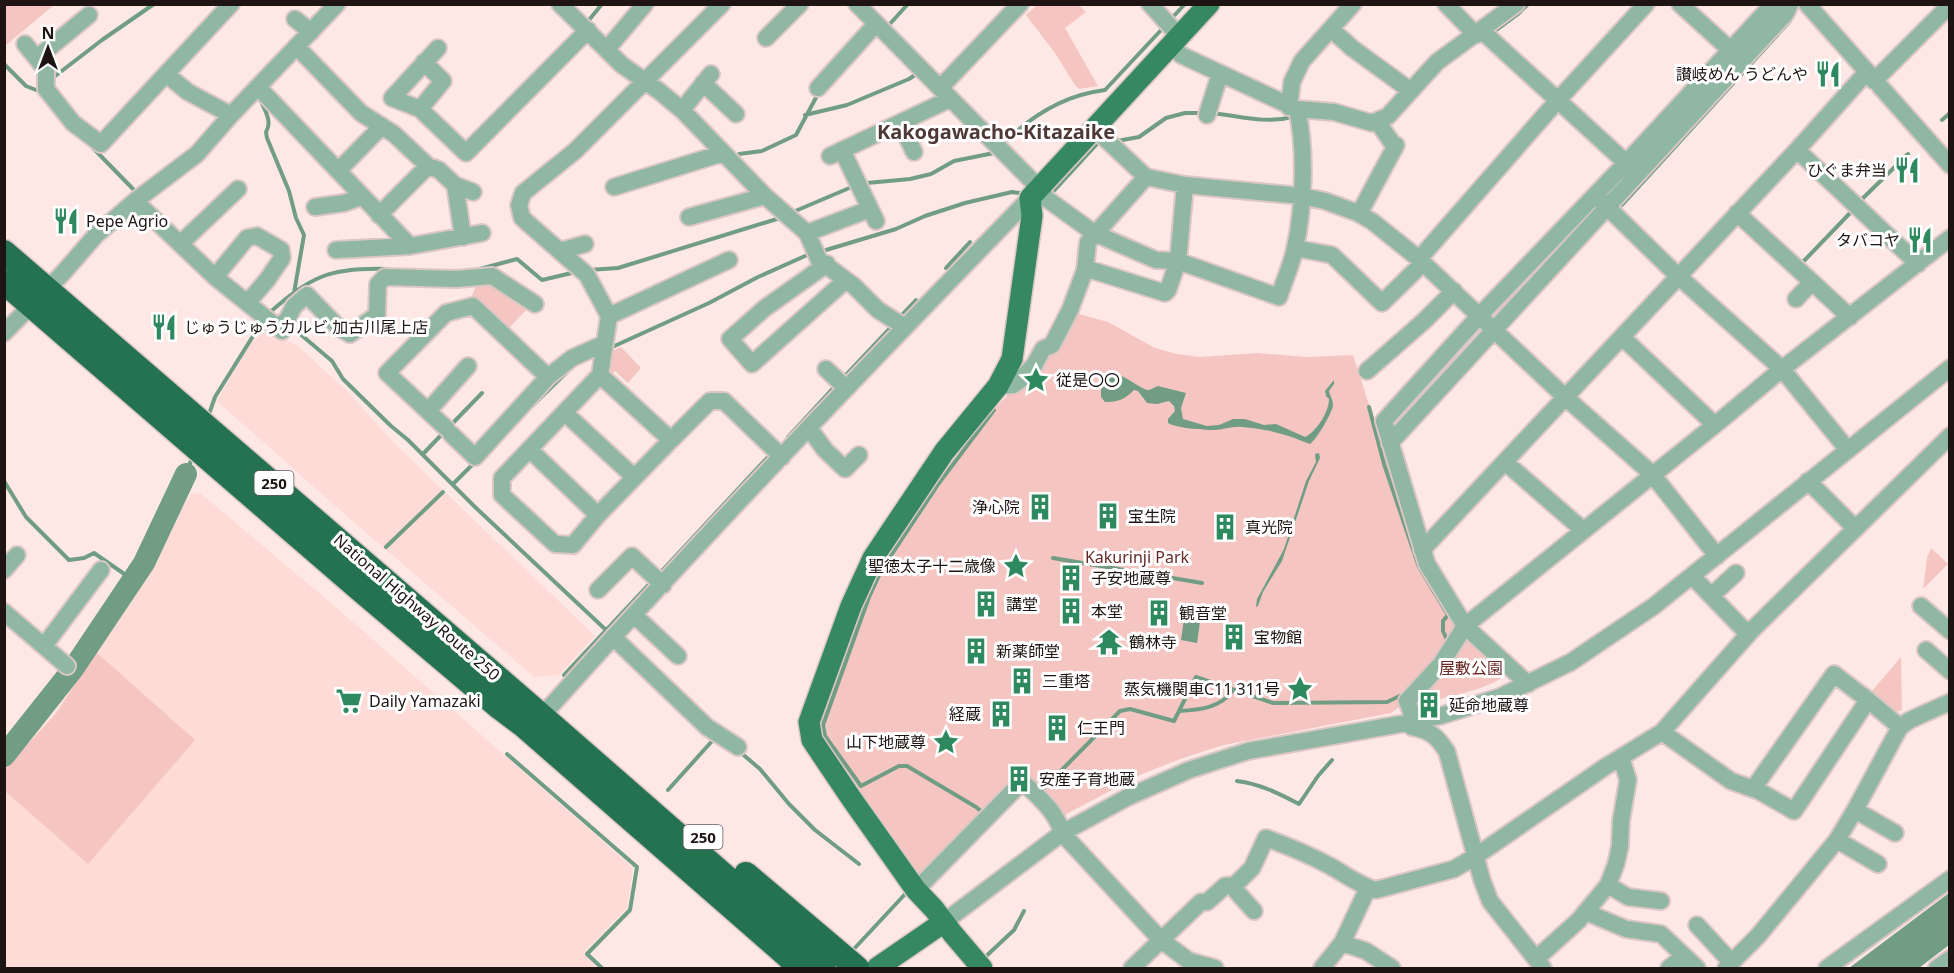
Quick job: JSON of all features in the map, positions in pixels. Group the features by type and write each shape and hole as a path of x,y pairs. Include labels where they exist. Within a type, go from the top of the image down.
{"highway":[{"name":"National Highway Route 250","path":"4,252 742,905 801,969"},
{"name":"National Highway Route 250","path":"4,282 500,708 533,721"},
{"name":"250","path":"776,969 539,758 533,721 573,726 857,969"},
{"name":"National Highway Route 250","path":"742,905 776,923 824,969"},
{"name":"250","path":"776,923 820,948 844,969"}],"main road":[{"path":"979,966 916,890 812,740 809,722 851,606 873,558 944,452 998,386 1012,359 1034,193 1209,4"},
{"path":"877,969 944,922"}],"street":[{"path":"6,330 32,306 96,235 135,201 197,154 337,4"},
{"path":"722,4 575,151 523,193 519,205 522,218 587,275 609,316 600,375 502,478 502,495 555,544 573,545 597,515 710,401 724,401 782,457"},
{"path":"766,38 800,4"},
{"path":"857,4 945,94 1034,193 1047,199 1094,233 1156,260 1178,261 1279,297 1295,249 1302,196 1301,128 1293,108 1292,82 1302,61 1353,4"},
{"path":"807,233 873,215 836,153 902,124 945,94 1020,4"},
{"path":"1150,4 1176,41 1181,55 1293,108 1334,112 1372,123 1388,116 1437,62 1516,4"},
{"path":"1446,4 1558,100 1632,168"},
{"path":"1295,249 1332,255 1382,303 1421,261 1558,100 1646,4"},
{"path":"1680,4 1736,55"},
{"path":"1390,443 1607,207 1632,168 1736,55 1773,4"},
{"path":"1736,55 1786,13 1790,4"},
{"path":"1807,4 1950,165"},
{"path":"25,44 46,70 46,89 73,123 101,144 229,5"},
{"path":"561,5 622,64 682,110 765,196 807,233 819,260 846,280 878,310 899,323"},
{"path":"1422,550 1797,150 1870,77 1950,5"},
{"path":"37,58 96,9"},
{"path":"607,49 645,11"},
{"path":"295,19 311,32"},
{"path":"818,88 876,24"},
{"path":"1331,29 1352,48 1411,91"},
{"path":"438,48 392,98 420,109 466,153 588,30"},
{"path":"297,47 361,113 394,134 428,166 439,170 455,186 473,192"},
{"path":"420,109 443,81 424,62"},
{"path":"166,74 188,92 231,115"},
{"path":"1207,115 1220,74"},
{"path":"682,110 707,78 736,114"},
{"path":"258,87 410,246"},
{"path":"1359,214 1396,146 1377,121"},
{"path":"902,124 914,152"},
{"path":"338,171 382,126"},
{"path":"1094,128 1146,177 1185,186 1302,196 1325,201 1374,222 1421,261 1565,397 1649,471 1717,556"},
{"path":"1797,150 1918,264"},
{"path":"614,187 637,174 723,153"},
{"path":"379,215 428,166"},
{"path":"1528,684 1465,626 1427,564 1384,421 1480,315 1595,195 1632,168"},
{"path":"998,386 1013,385 1019,381 1035,364 1043,349 1052,345 1070,310 1085,268 1088,242 1146,177"},
{"path":"455,186 463,237"},
{"path":"1085,268 1164,293 1168,290 1178,261 1185,186"},
{"path":"180,244 238,189"},
{"path":"533,721 634,615 657,579 809,428 837,380 1034,193"},
{"path":"1595,195 1678,276 1782,369 1848,450"},
{"path":"688,217 765,196"},
{"path":"315,207 344,203 361,197"},
{"path":"135,201 215,276 272,323 287,320 294,306 307,295 338,327 350,334 377,315 378,284 385,277 451,279 492,276 528,294"},
{"path":"1737,213 1850,317"},
{"path":"336,250 410,246 482,233"},
{"path":"215,276 247,238 257,236 281,250 282,258 247,303"},
{"path":"1621,757 1628,780 1617,864 1608,885 1540,963 1490,901 1447,752 1430,732 1412,727 1407,701 1440,664 1465,626 1580,527 1649,471 1715,425 1782,369 1950,238"},
{"path":"560,251 585,244"},
{"path":"609,316 729,260"},
{"path":"827,264 765,308 730,339 752,364 846,280"},
{"path":"451,279 473,306 548,377"},
{"path":"1796,299 1812,282"},
{"path":"1367,371 1454,291"},
{"path":"473,306 446,313 387,373 428,411 453,440 475,457 548,377 572,357 603,348"},
{"path":"1622,337 1715,425"},
{"path":"428,411 468,366"},
{"path":"944,922 1062,833 1128,797 1189,770 1248,751 1412,722 1500,697 1570,662 1612,636 1692,576 1950,368"},
{"path":"600,375 671,440"},
{"path":"565,413 634,477"},
{"path":"809,428 825,450 845,469 859,455"},
{"path":"1132,969 1201,902 1207,902 1225,886 1235,885 1252,868 1266,838 1289,846 1368,888 1376,890 1446,872 1476,856 1621,757 1662,732 1748,634 1950,436"},
{"path":"530,450 597,515"},
{"path":"1505,462 1580,527"},
{"path":"1808,481 1855,528"},
{"path":"4,570 17,555"},
{"path":"597,590 632,556 657,579"},
{"path":"44,646 101,570"},
{"path":"1712,596 1736,573"},
{"path":"1692,576 1748,634"},
{"path":"1922,606 1950,631"},
{"path":"4,612 67,666"},
{"path":"634,615 678,656"},
{"path":"613,637 707,727 738,747"},
{"path":"1926,650 1950,671"},
{"path":"1754,789 1834,674 1900,728"},
{"path":"1662,732 1731,781 1754,789 1794,811 1868,700"},
{"path":"1697,925 1729,966 1758,936 1837,840 1900,728 1910,720 1950,702"},
{"path":"916,890 1017,787 1026,785 1059,822 1062,833 1161,940 1187,965 1215,969"},
{"path":"1855,810 1895,832"},
{"path":"1837,840 1878,864"},
{"path":"1827,969 1950,879"},
{"path":"1235,885 1236,891 1254,911"},
{"path":"1608,885 1628,897 1661,901"},
{"path":"1322,969 1342,943 1368,888"},
{"path":"1586,912 1626,929 1661,934 1697,969"},
{"path":"1342,943 1366,951 1392,969"},
{"path":"1669,969 1684,956"},
{"path":"1937,969 1950,959"}],"shaded area":[{"path":"265,324 300,348 345,389 396,445 595,636 559,675 534,677 217,401 246,350"},
{"path":"1114,373 1146,390 1158,386 1186,393 1181,408 1183,419 1207,426 1219,425 1233,419 1245,419 1264,425 1276,424 1305,437 1313,431 1324,415 1329,399 1325,391 1334,380 1329,391 1333,405 1323,426 1310,444 1277,432 1251,428 1214,430 1183,427 1168,423 1168,419 1175,411 1169,401 1157,404 1147,403 1138,391 1134,390 1121,400 1105,402 1101,397 1101,384"},
{"path":"1319,453 1320,458 1309,481 1282,561 1256,607 1257,599 1284,549 1306,481 1316,462 1315,454"},
{"path":"200,493 338,609 633,868 627,908 583,953 598,968 5,968 4,769 55,713 151,569 183,506 191,494"},
{"path":"1184,619 1200,622 1197,643 1181,640"},
{"path":"1949,893 1949,945 1919,968 1849,968"}],"green space":[{"path":"5,4 54,4 54,5 5,46"},
{"path":"1037,5 1079,5 1086,12 1065,28 1098,86 1079,89 1075,85 1055,53 1026,15"},
{"path":"490,280 529,307 510,327 504,327 472,296 477,282"},
{"name":"Kakurinji Park","path":"1079,314 1108,322 1155,348 1177,354 1200,357 1257,353 1307,357 1353,355 1421,565 1451,615 1457,633 1402,705 1391,713 1224,745 1140,775 1063,816 1044,793 1022,775 918,877 912,877 819,732 823,715 870,588 878,573 991,409 994,409 1010,393 1073,316"},
{"path":"621,347 641,368 628,383 615,371 612,375 609,373 610,352"},
{"path":"1931,548 1948,564 1923,589 1927,558"},
{"name":"屋敷公園","path":"1466,632 1507,673 1494,682 1476,689 1441,699 1433,694 1424,698 1422,692"},
{"path":"96,652 195,740 88,864 5,791 4,770 56,714"},
{"path":"1901,657 1902,710 1894,713 1872,691"}],"waterway":[{"path":"50,80 154,4"},
{"path":"589,20 602,4"},
{"path":"888,26 908,4"},
{"path":"1171,19 1185,4"},
{"path":"1491,34 1528,4"},
{"path":"1622,205 1790,21"},
{"path":"1004,143 1050,108 1076,96 1105,90 1163,28"},
{"path":"4,64 26,86 41,92"},
{"path":"805,115 847,105 918,73"},
{"path":"739,154 762,151 796,135 819,92"},
{"path":"259,97 269,124 266,132 267,138 304,235 294,293"},
{"path":"1117,141 1139,137 1166,118 1185,113 1201,113"},
{"path":"1212,113 1262,120 1293,117"},
{"path":"1942,120 1950,113"},
{"path":"1051,194 1097,144"},
{"path":"93,148 135,191 132,194"},
{"path":"867,183 910,179 931,174 954,161 994,153"},
{"path":"1860,201 1908,154"},
{"path":"793,212 854,186"},
{"path":"826,250 896,229 925,216 965,203 1012,192 1026,194"},
{"path":"1801,264 1852,211"},
{"path":"589,270 618,268 780,218"},
{"path":"946,268 970,242"},
{"path":"610,348 805,256"},
{"path":"476,270 517,259 542,280 576,272"},
{"path":"268,314 297,291 322,276 351,270 388,269"},
{"path":"899,318 916,300"},
{"path":"208,417 215,397 263,320"},
{"path":"842,379 892,326"},
{"path":"293,328 332,361 343,379 606,630"},
{"path":"532,406 567,372"},
{"path":"788,437 836,385"},
{"path":"449,427 482,393"},
{"path":"1369,407 1384,464 1419,567 1448,615 1443,621 1443,631 1448,642"},
{"path":"981,814 982,812 976,807 907,766 899,766 861,786 825,736 823,725 869,597 882,569 939,483 994,410"},
{"path":"423,454 444,432"},
{"path":"186,474 193,455"},
{"path":"659,574 767,458"},
{"path":"453,484 475,462"},
{"path":"4,756 73,669 144,563 186,474"},
{"path":"4,481 26,517 69,560 84,558 94,553 133,580"},
{"path":"386,547 443,492"},
{"path":"1053,558 1202,583"},
{"path":"564,675 652,581"},
{"path":"1036,784 1043,789 1120,711 1130,709 1174,721 1196,677 1273,703 1387,702 1404,694"},
{"path":"1179,711 1202,709 1216,704 1233,690"},
{"path":"668,790 713,740 718,740"},
{"path":"740,752 760,769 789,804 815,830 859,864"},
{"path":"507,754 637,867 630,910 587,954 602,968"},
{"path":"1237,781 1269,789 1299,804 1332,760"},
{"path":"1012,782 1022,773 1030,779"},
{"path":"853,950 908,891"},
{"path":"982,960 1014,930 1024,911"}],"place":[{"name":"讃岐めん うどんや","path":"1828,74"},
{"name":"ひぐま弁当","path":"1907,170"},
{"name":"Pepe Agrio","path":"66,221"},
{"name":"タバコヤ","path":"1920,240"},
{"name":"じゅうじゅうカルビ 加古川尾上店","path":"164,327"},
{"name":"従是〇〇","path":"1036,380"},
{"name":"浄心院","path":"1040,507"},
{"name":"宝生院","path":"1108,516"},
{"name":"真光院","path":"1225,527"},
{"name":"聖徳太子十二歳像","path":"1016,566"},
{"name":"子安地蔵尊","path":"1071,578"},
{"name":"講堂","path":"986,604"},
{"name":"本堂","path":"1071,611"},
{"name":"観音堂","path":"1159,613"},
{"name":"宝物館","path":"1234,637"},
{"name":"鶴林寺","path":"1109,642"},
{"name":"新薬師堂","path":"976,651"},
{"name":"三重塔","path":"1022,681"},
{"name":"蒸気機関車C11 311号","path":"1300,689"},
{"name":"Daily Yamazaki","path":"349,701"},
{"name":"延命地蔵尊","path":"1429,705"},
{"name":"経蔵","path":"1001,714"},
{"name":"仁王門","path":"1057,728"},
{"name":"山下地蔵尊","path":"946,742"},
{"name":"安産子育地蔵","path":"1019,779"}],"district":[{"name":"Kakogawacho-Kitazaike","path":"996,131"}]}
